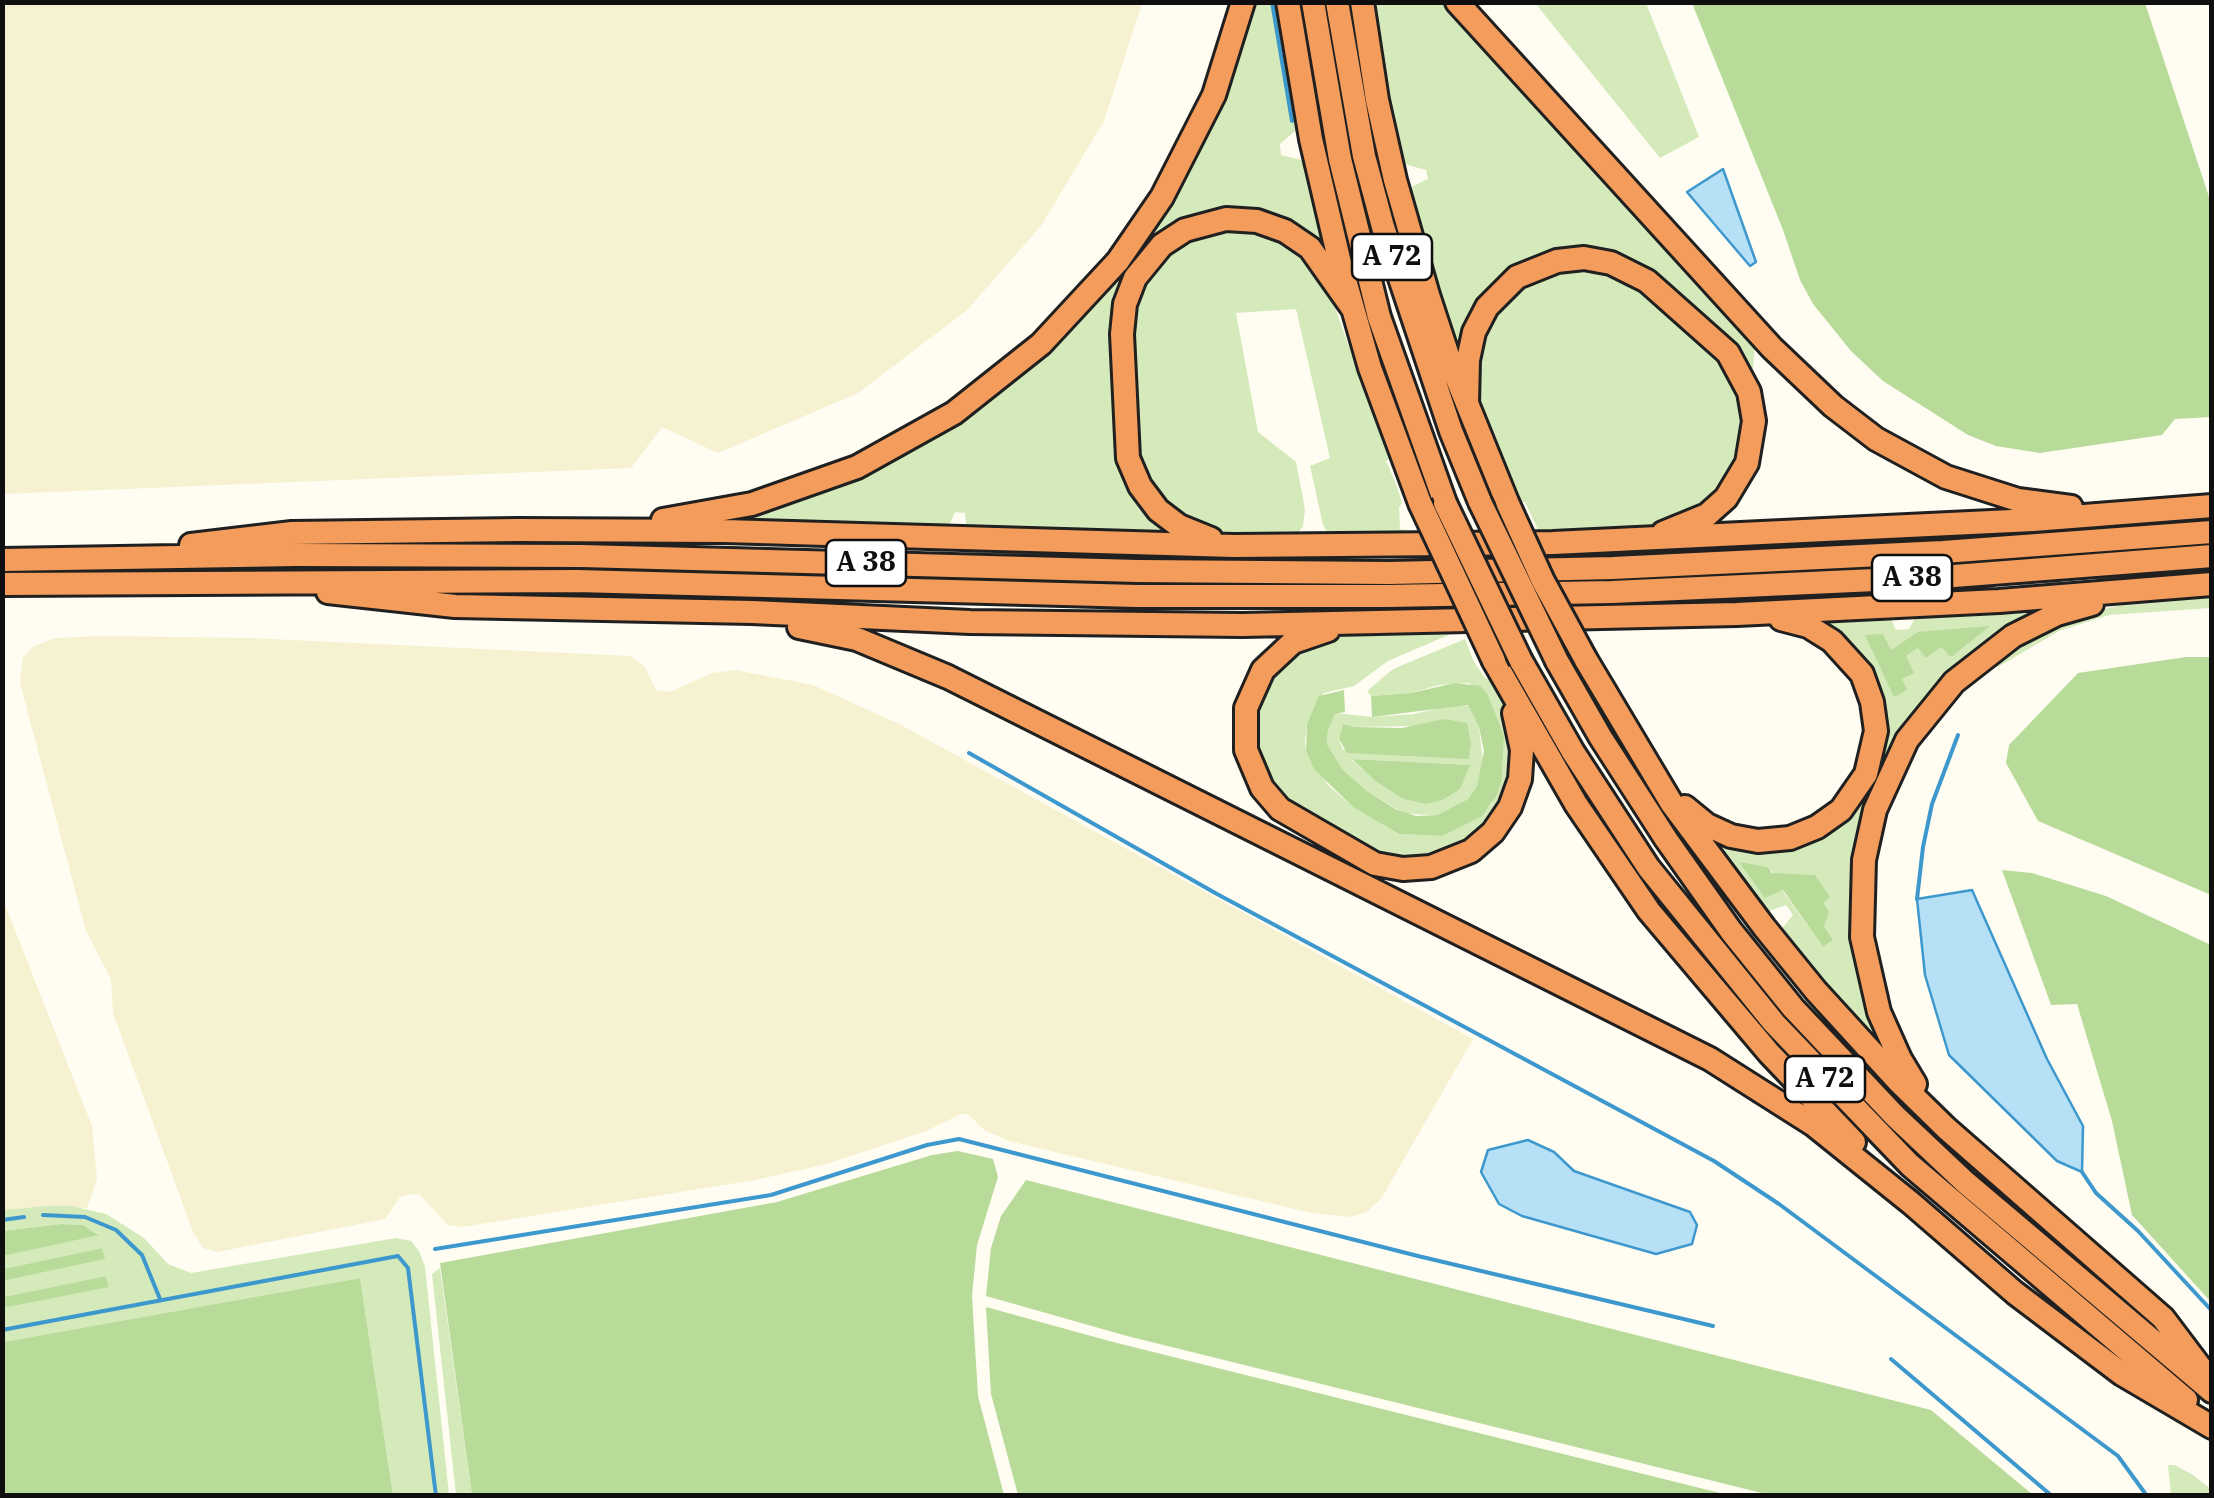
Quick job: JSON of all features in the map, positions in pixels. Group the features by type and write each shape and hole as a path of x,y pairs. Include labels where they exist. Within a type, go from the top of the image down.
{"highway":[{"path":"518,530 678,518 788,494 890,450 984,392 1068,319 1141,230 1199,129 1227,58 1243,2"},
{"path":"1288,2 1324,203 1352,309 1420,503 1494,661 1576,804 1659,924 1769,1053 1912,1203"},
{"name":"A 72","path":"1313,2 1340,160 1379,317 1445,503 1521,661 1572,752 1648,868 1804,1056 1943,1195 2212,1425"},
{"name":"A 72","path":"1337,2 1364,156 1383,227 1446,417 1480,502 1557,661 1601,738 1731,931 1793,1008 1859,1080 1940,1159 2212,1391"},
{"path":"1362,2 1395,180 1438,327 1467,404 1543,580 1655,777 1705,850 1816,991 1900,1083 1995,1172 2163,1318 2212,1382"},
{"path":"1457,2 1772,348 1832,406 1876,440 1946,477 2006,497 2063,506 2170,510"},
{"path":"1234,546 1191,532 1168,518 1148,498 1133,473 1125,444 1122,334 1125,304 1135,278 1162,245 1186,230 1226,219 1256,221 1285,231 1310,248 1352,309"},
{"path":"1467,404 1468,360 1474,332 1487,306 1518,277 1556,260 1584,258 1611,263 1647,281 1706,332 1737,366 1752,406 1753,435 1740,476 1718,507 1683,527 1634,541"},
{"path":"119,558 205,542 292,532 740,532 1234,546 1634,541 2212,506"},
{"name":"A 38","path":"2,560 582,556 1138,571 1388,573 1612,568 1924,553 2212,532"},
{"name":"A 38","path":"2,584 577,580 1119,595 1388,596 1612,592 1902,578 2212,556"},
{"path":"294,581 337,595 414,603 1086,624 1386,624 1737,614 1999,601 2212,584"},
{"path":"1995,1172 1913,1081 1878,1012 1866,962 1861,911 1864,860 1875,810 1895,762 1921,720 1954,682 1982,658 2013,636 2057,614 2167,587"},
{"path":"667,610 836,633 948,677 1710,1059 1804,1118 1912,1203 2015,1293 2122,1374 2212,1425"},
{"path":"1655,777 1707,825 1730,836 1758,841 1790,838 1817,827 1851,799 1866,774 1874,746 1875,716 1868,688 1853,662 1832,640 1808,626 1780,618 1737,614"},
{"path":"1386,624 1319,632 1282,650 1256,682 1244,722 1249,763 1270,799 1308,828 1355,855 1389,868 1431,867 1470,851 1493,832 1516,794 1522,764 1509,688"}],"shaded area":[{"path":"2,3 1142,3 1104,121 1041,226 966,311 858,393 718,453 662,427 631,468 3,494"},
{"path":"56,638 248,638 631,656 645,667 656,690 670,692 712,673 735,670 813,685 901,725 1473,1039 1381,1199 1368,1211 1352,1217 1311,1213 1009,1141 984,1130 968,1114 961,1114 926,1131 823,1165 755,1180 462,1227 448,1225 420,1195 410,1194 400,1197 385,1219 217,1252 203,1248 193,1232 113,1013 111,979 86,931 20,683 23,657 34,646"},
{"path":"2,897 92,1126 97,1179 87,1208 3,1210"}],"green space":[{"path":"1252,3 1280,3 1300,127 1280,144 1281,155 1306,161 1331,261 1242,213 1137,263 1116,423 1181,538 976,535 966,524 965,513 955,512 947,530 709,525 762,511 852,478 1119,273"},
{"path":"1369,3 1443,3 1755,345 1752,381 1691,311 1559,252 1520,263 1493,284 1481,299 1457,358 1406,195 1413,186 1428,179 1426,170 1400,163"},
{"path":"1535,3 1646,3 1699,137 1660,158"},
{"path":"1692,3 2145,3 2211,203 2211,417 2175,419 2162,435 2040,453 1996,446 1968,435 1883,381 1851,351 1813,304 1800,280"},
{"path":"1221,227 1266,232 1302,254 1332,299 1397,486 1402,503 1400,529 1408,530 1413,537 1331,537 1323,525 1310,466 1330,458 1296,309 1236,313 1258,432 1296,462 1305,509 1303,526 1294,538 1231,537 1201,530 1172,515 1140,474 1128,359 1136,294 1176,243"},
{"path":"1575,266 1599,269 1644,290 1722,362 1741,400 1739,460 1709,502 1661,528 1540,534 1525,502 1516,502 1476,398 1479,336 1518,286"},
{"path":"2211,595 2211,608 2109,615 2059,631 1998,667 1986,662 2075,616 2138,601"},
{"path":"2080,598 1965,663 1861,838 1889,1064 1780,931 1793,915 1786,905 1766,912 1711,838 1832,825 1882,720 1810,619 1888,613 1896,630 1909,629 1920,609","holes":["1988,626 1941,646 1918,648 1905,656 1902,679 1883,634 1891,651","1740,863 1768,867 1833,940 1823,947 1782,890"]},
{"path":"1990,626 1951,657 1941,647 1926,658 1918,648 1906,656 1914,673 1902,679 1907,690 1894,697 1865,635 1883,634 1891,650 1918,632"},
{"path":"1460,630 1388,661 1354,686 1324,693 1307,724 1305,741 1306,750 1328,785 1354,808 1399,834 1442,836 1491,805 1502,780 1504,736 1469,683 1439,685 1411,693 1371,696 1367,691 1393,669 1465,639 1474,662 1486,679 1491,678 1508,715 1515,751 1505,799 1474,840 1419,860 1381,857 1287,803 1258,764 1253,714 1281,660 1338,634"},
{"path":"2211,657 2211,895 2038,821 2006,763 2009,745 2078,673"},
{"path":"1455,683 1480,686 1487,693 1504,736 1502,780 1482,816 1442,836 1399,834 1354,808 1314,769 1306,750 1307,724 1319,696 1344,690 1345,712 1335,714 1327,744 1343,770 1397,810 1416,816 1437,815 1468,799 1477,786 1484,751 1479,727 1468,705 1372,717 1371,696 1411,693"},
{"path":"1457,704 1469,706 1479,727 1483,762 1477,786 1468,799 1437,815 1405,814 1367,791 1343,770 1327,744 1335,713 1372,717 1414,714","holes":["1343,724 1355,727 1413,726 1343,750 1339,740","1353,759 1469,765 1460,789 1426,804 1403,799"]},
{"path":"1444,719 1467,723 1469,759 1347,753 1339,739 1343,724 1402,728"},
{"path":"1352,759 1470,765 1460,789 1426,804 1403,799 1375,781"},
{"path":"1739,862 1768,867 1772,873 1815,875 1830,897 1823,903 1829,912 1824,926 1833,940 1823,947 1783,890 1765,898"},
{"path":"2002,870 2032,873 2106,896 2211,945 2211,1302 2132,1215 2112,1121 2077,1004 2051,1005"},
{"path":"958,1151 993,1159 998,1177 977,1245 972,1296 978,1396 1004,1495 472,1495 440,1263 777,1202 932,1155"},
{"path":"1026,1180 1931,1410 2033,1495 1770,1495 1127,1336 986,1296 991,1248 1001,1216"},
{"path":"72,1206 106,1214 144,1238 168,1264 191,1273 396,1238 411,1241 425,1267 449,1495 393,1495 360,1278 3,1342 3,1308 109,1286 106,1276 3,1297 3,1281 104,1259 102,1248 3,1269 3,1256 98,1234 83,1225 61,1224 3,1231 3,1210"},
{"path":"83,1225 99,1235 3,1256 3,1231"},
{"path":"102,1248 105,1259 3,1281 3,1269"},
{"path":"440,1268 472,1495 456,1495 432,1274"},
{"path":"106,1276 109,1287 3,1308 3,1297"},
{"path":"360,1278 393,1495 3,1495 3,1342"},
{"path":"986,1307 1728,1495 1018,1495 991,1394"},
{"path":"2168,1465 2193,1475 2211,1489 2211,1495 2171,1495"}],"water":[{"path":"1723,169 1756,262 1750,266 1687,192"},
{"path":"1972,890 2047,1059 2083,1126 2082,1172 2057,1161 1949,1055 1925,975 1917,899"},
{"path":"1528,1140 1554,1152 1574,1171 1690,1212 1697,1225 1692,1244 1656,1254 1522,1216 1499,1204 1481,1172 1488,1150"}],"waterway":[{"path":"1272,2 1292,121"},
{"path":"1917,899 1932,804 1958,735"},
{"path":"969,753 1217,894 1714,1161 1779,1204 2118,1456 2147,1496"},
{"path":"435,1249 771,1195 927,1145 959,1139 1418,1256 1713,1326"},
{"path":"2082,1172 2096,1193 2138,1231 2212,1311"},
{"path":"43,1215 85,1217 116,1230 142,1255 160,1299"},
{"path":"2,1220 24,1217"},
{"path":"2,1330 398,1256 408,1268 436,1496"},
{"path":"1891,1359 2052,1496"}]}
